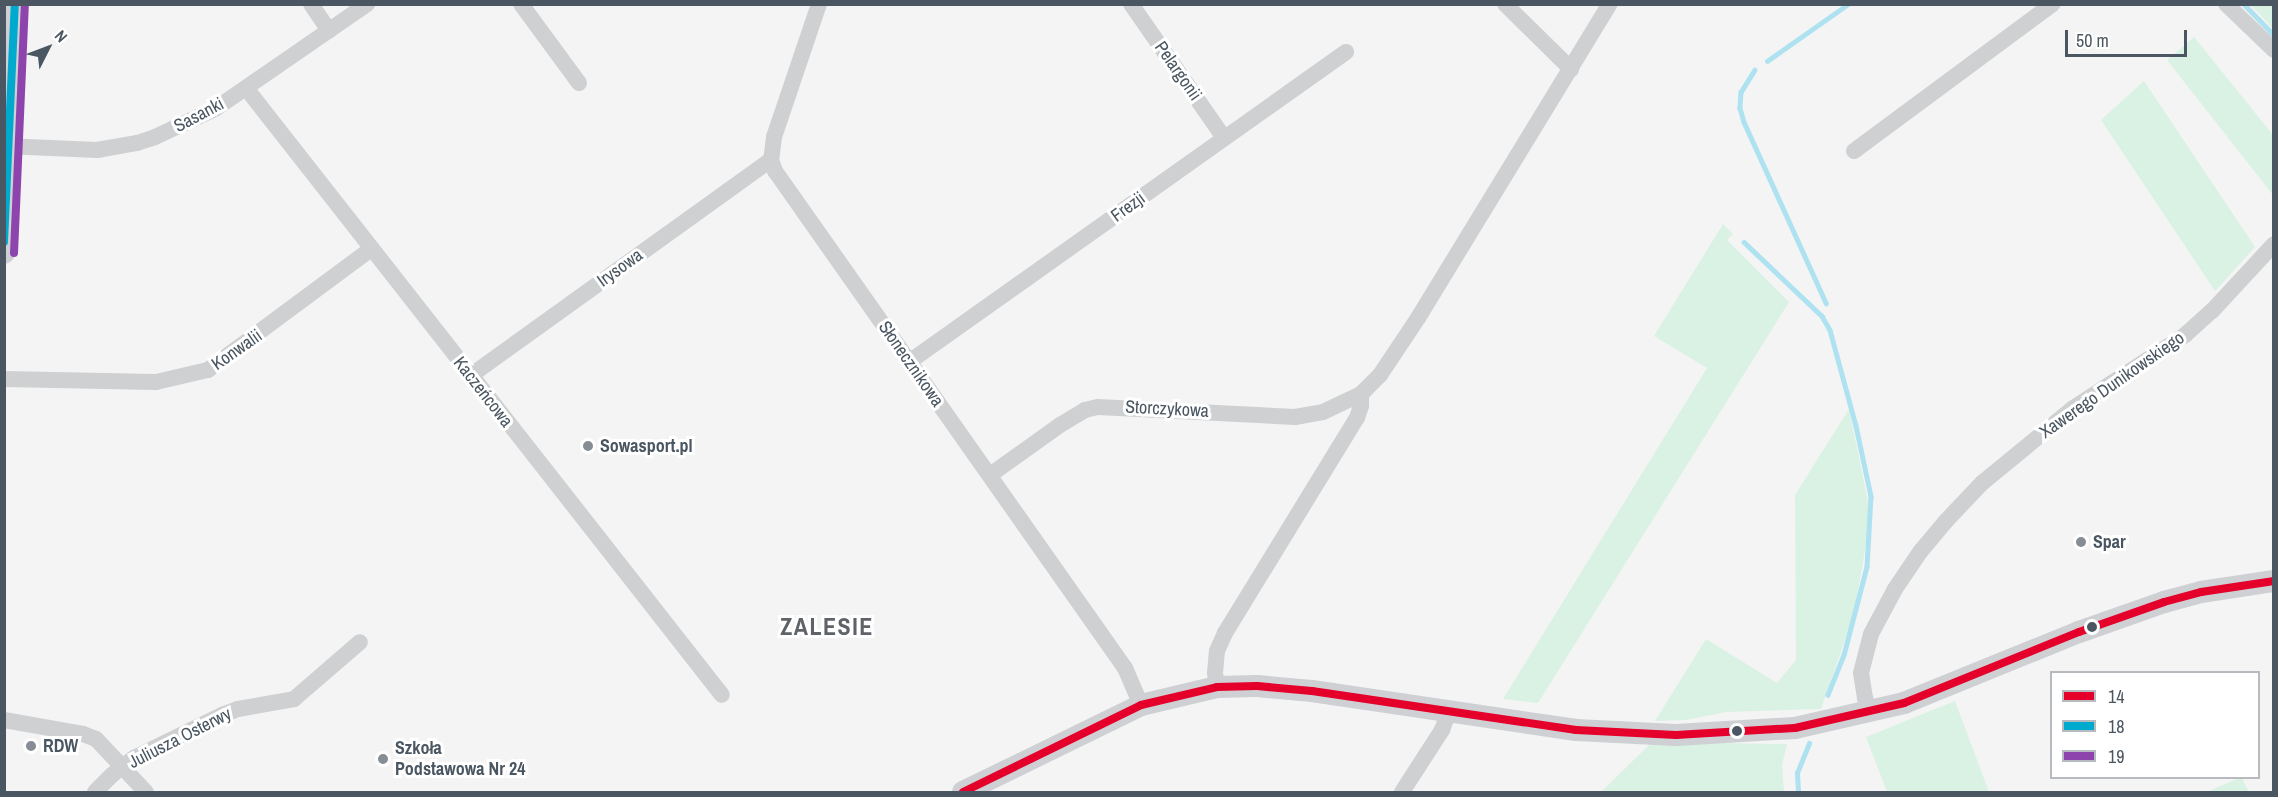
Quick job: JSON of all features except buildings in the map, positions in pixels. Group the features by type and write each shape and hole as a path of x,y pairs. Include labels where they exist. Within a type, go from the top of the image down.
{"street":[{"path":"4,253 15,4"},
{"path":"310,4 329,31"},
{"name":"Sasanki","path":"7,146 97,150 137,143 192,120 246,88 367,4"},
{"path":"521,4 579,83"},
{"path":"771,160 774,137 819,4"},
{"name":"Pelargonii","path":"1131,4 1224,138"},
{"path":"1505,4 1571,69"},
{"name":"Storczykowa","path":"990,476 1075,416 1098,407 1295,417 1323,412 1361,394 1380,375 1418,318 1610,4"},
{"path":"1854,151 2053,4"},
{"path":"2226,4 2274,50"},
{"name":"Frezji","path":"909,362 1347,52"},
{"name":"Kaczeńcowa","path":"246,88 722,694"},
{"name":"Słonecznikowa","path":"771,160 794,198 1125,668 1142,705"},
{"name":"Irysowa","path":"470,376 771,160"},
{"name":"Xawerego Dunikowskiego","path":"1870,712 1861,673 1871,634 1895,589 1920,552 1945,522 1982,483 2072,409 2185,334 2212,311 2274,244"},
{"name":"Konwalii","path":"4,379 145,382 208,370 371,249"},
{"name":"Storczykowa","path":"1218,687 1215,663 1221,642 1357,417 1361,406 1361,394"},
{"path":"963,792 1142,705 1218,687 1257,686 1312,691 1576,730 1676,735 1795,728 1870,712 1940,691 2079,632 2164,602 2201,592 2274,581"},
{"name":"Juliusza Osterwy","path":"95,792 122,767 222,715 238,709 294,699 360,642"},
{"path":"1402,792 1442,730 1449,711"},
{"path":"4,720 83,734 100,743 146,792"}],"green space":[{"path":"2250,5 2273,5 2273,29 2259,13"},
{"path":"2194,37 2273,135 2273,195 2167,60"},
{"path":"2144,81 2255,247 2215,291 2101,120"},
{"path":"1723,224 1733,234 1727,240 1789,302 1538,703 1503,699 1707,368 1654,336"},
{"path":"1849,409 1868,502 1868,533 1854,614 1821,709 1726,712 1686,720 1655,721 1706,639 1777,683 1796,660 1795,495"},
{"path":"1955,701 1989,792 1887,792 1866,737"},
{"path":"1652,742 1787,744 1782,765 1784,792 1601,792"},
{"path":"2237,779 2242,779 2249,792 2207,792"}],"waterway":[{"path":"1767,61 1848,4"},
{"path":"2244,4 2274,35"},
{"path":"1755,70 1741,92 1740,108 1744,122 1826,303"},
{"path":"1744,242 1822,316 1830,330 1856,426 1871,496 1867,567 1844,655 1828,695"},
{"path":"1798,792 1797,773 1809,743"}],"transit line":[{"name":"18","path":"4,242 15,4"},
{"name":"19","path":"14,253 25,4"},
{"name":"14","path":"963,792 1141,705 1217,687 1257,686 1312,691 1576,730 1676,735 1795,728 1904,703 2079,632 2164,602 2201,592 2274,581"}],"place":[{"name":"Sowasport.pl","path":"588,446"},
{"name":"Spar","path":"2081,542"},
{"name":"RDW","path":"31,746"},
{"name":"Szkoła Podstawowa Nr 24","path":"383,759"}],"district":[{"name":"ZALESIE","path":"827,627"}]}
